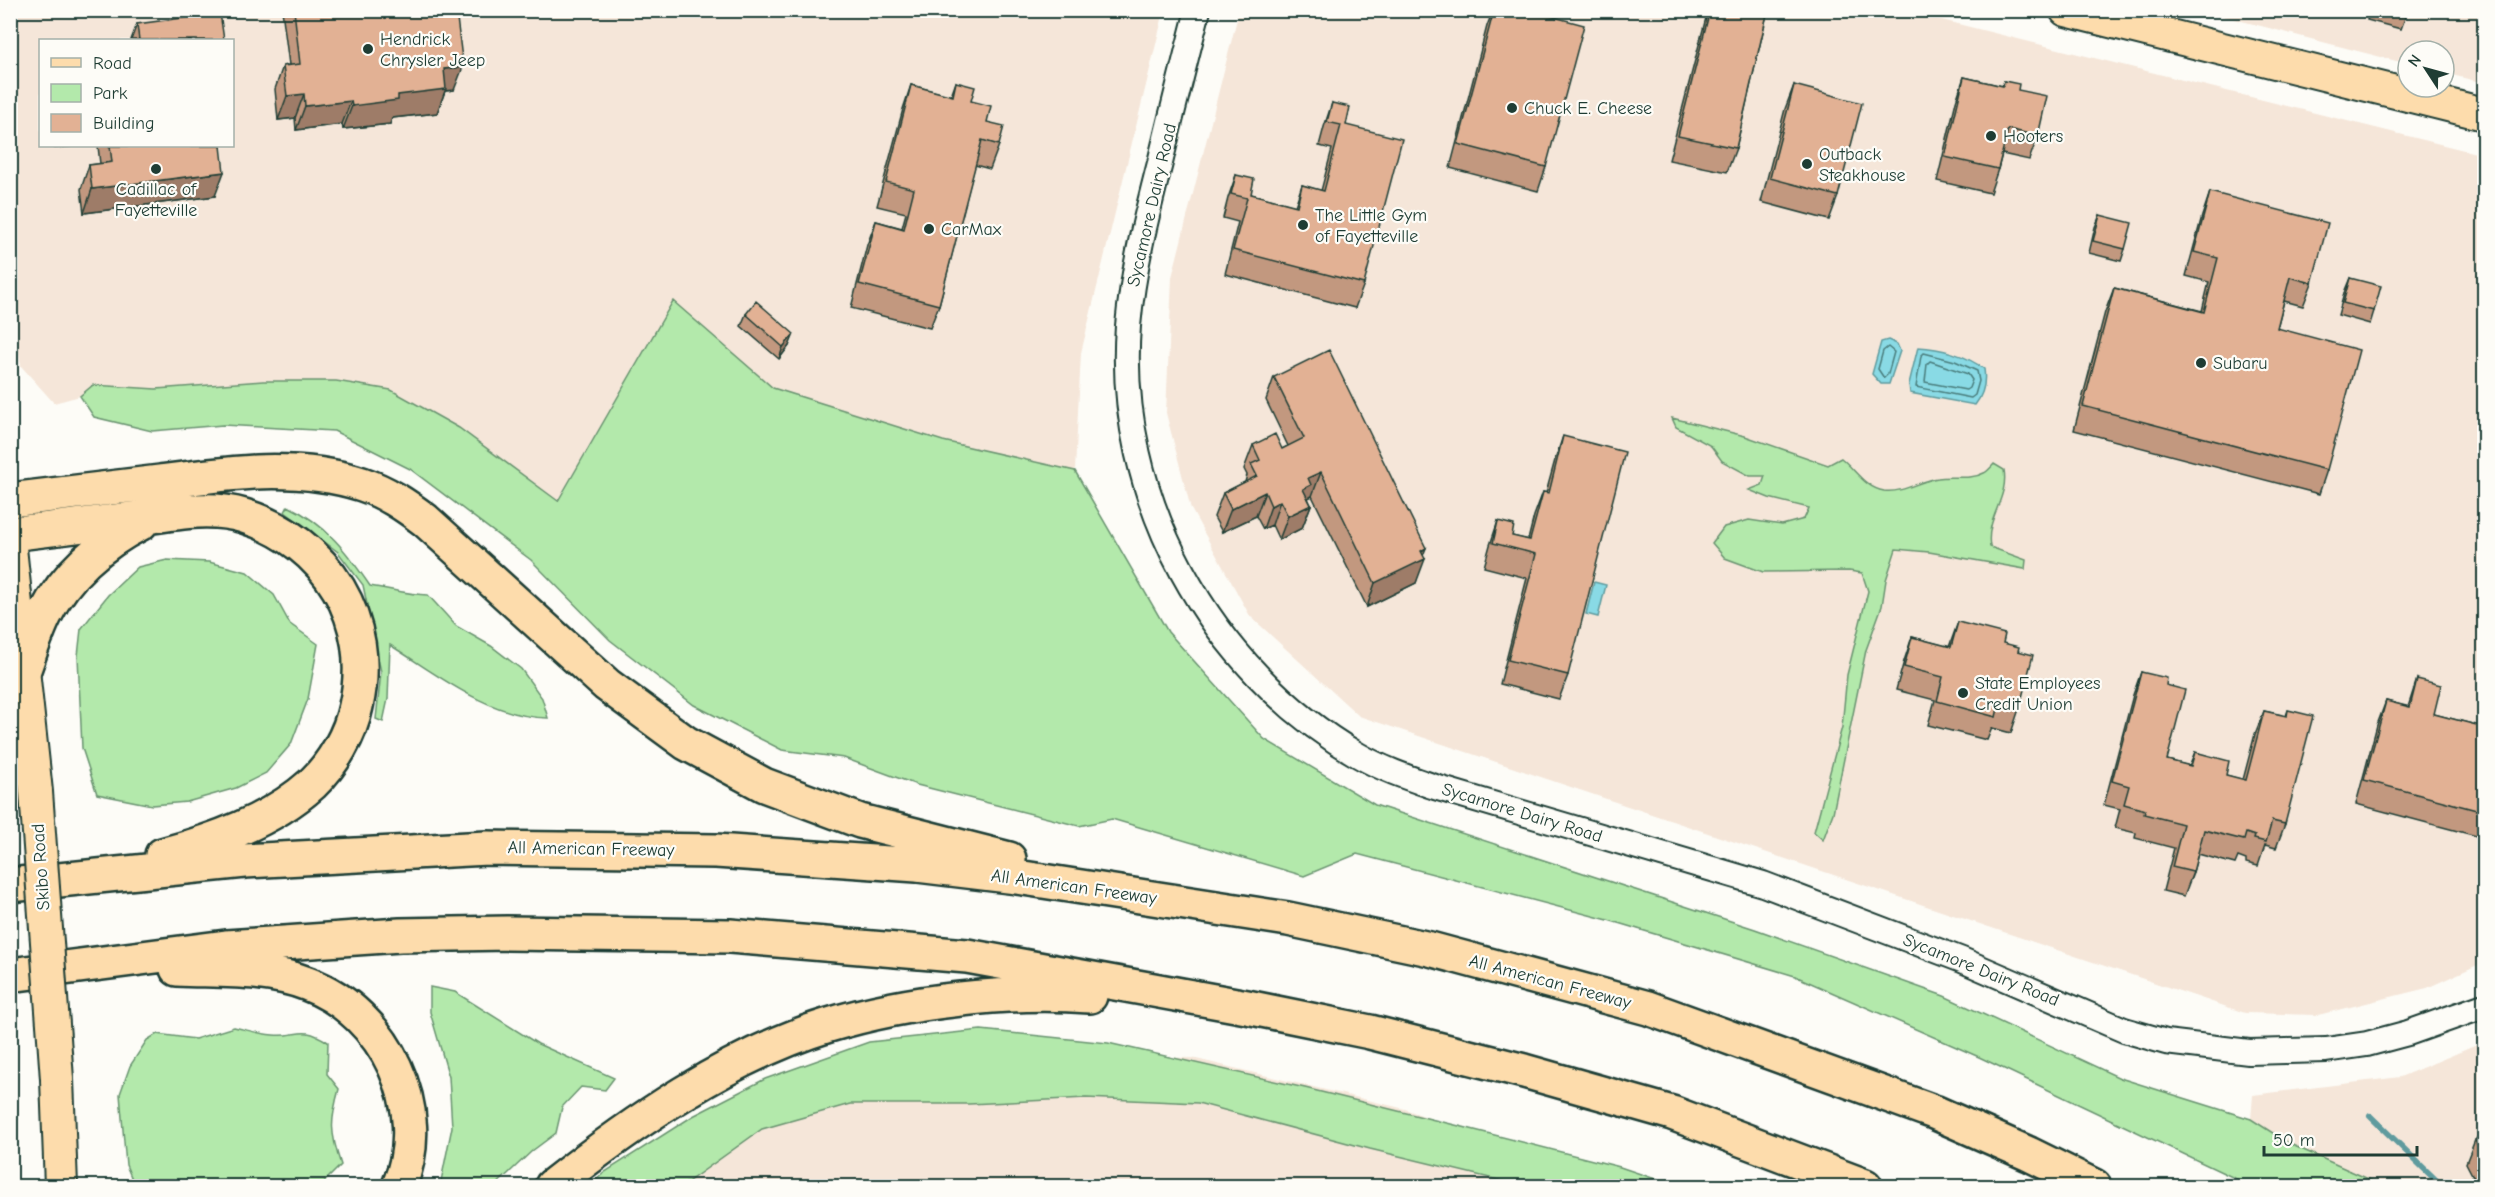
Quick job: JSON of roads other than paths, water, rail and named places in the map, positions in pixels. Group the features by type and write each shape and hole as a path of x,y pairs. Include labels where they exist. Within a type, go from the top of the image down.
{"highway":[{"path":"10,500 205,476 271,471 330,476 363,485 394,497 425,520 607,685 686,743 764,785 860,821 1212,907"},
{"path":"10,534 193,511 242,516 279,531 296,541 318,560 336,584 345,601 358,638 360,688 354,716 347,735 332,760 313,783 290,801 246,825 197,845 79,879"},
{"path":"23,672 44,615 63,587 95,552 119,534 164,515"},
{"name":"All American Freeway","path":"10,885 245,861 408,852 577,848 716,850 917,865 1017,877 1288,918 1430,949 1648,1008 1934,1112 2030,1154 2094,1186"},
{"path":"10,975 226,947 400,935 507,933 730,936 967,957 1247,1007 1370,1032 1612,1095 1745,1140 1865,1186"},
{"path":"85,964 262,973 310,984 336,998 360,1016 379,1038 394,1063 404,1091 409,1120 409,1150 399,1186"},
{"path":"552,1186 645,1118 704,1081 774,1046 829,1025 957,999 1025,994 1074,994 1247,1007"}],"main road":[{"path":"2066,10 2484,114"},
{"name":"Skibo Road","path":"10,548 36,792 57,1079 61,1186"}],"street":[{"name":"Sycamore Dairy Road","path":"1198,10 1140,242 1128,327 1130,402 1142,471 1154,507 1166,538 1200,603 1244,663 1296,712 1359,756 1404,776 1763,884 1962,960 2124,1030 2166,1042 2249,1052 2326,1050 2367,1044 2408,1033 2484,1006"}],"water":[{"path":"1888,340 1897,344 1900,351 1889,384 1881,384 1872,374 1881,342"},
{"path":"1918,347 1953,353 1984,369 1984,388 1975,405 1910,393 1909,384"},
{"path":"1594,582 1606,585 1598,617 1586,614"}],"waterway":[{"path":"2370,1116 2442,1186"}],"place":[{"name":"Hendrick Chrysler Jeep","path":"368,49"},
{"name":"Chuck E. Cheese","path":"1512,108"},
{"name":"Hooters","path":"1991,136"},
{"name":"Outback Steakhouse","path":"1807,164"},
{"name":"Cadillac of Fayetteville","path":"156,169"},
{"name":"The Little Gym of Fayetteville","path":"1303,225"},
{"name":"CarMax","path":"929,229"},
{"name":"Subaru","path":"2201,363"},
{"name":"State Employees Credit Union","path":"1963,693"}]}
